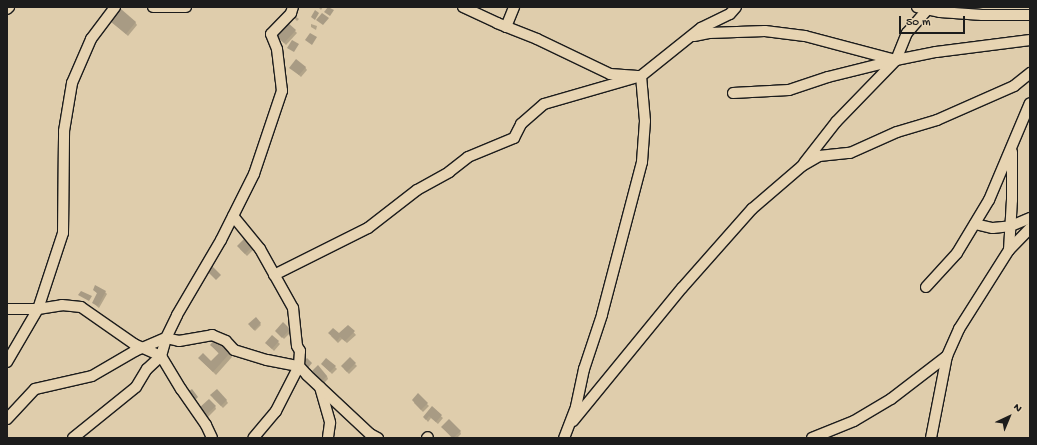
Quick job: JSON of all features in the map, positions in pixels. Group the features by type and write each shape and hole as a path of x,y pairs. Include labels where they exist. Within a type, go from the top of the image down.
{"street":[{"path":"7,362 38,309 63,233 64,131 72,83 91,39 115,7"},
{"path":"153,7 186,7"},
{"path":"73,438 136,387 147,369 161,356 166,338 177,315 221,240 254,174 282,91 277,49 271,34 291,13 293,7"},
{"path":"463,7 506,27 537,39 610,74 641,76"},
{"path":"506,27 514,7"},
{"path":"1022,7 1030,15"},
{"path":"274,275 368,228 417,190 449,172 468,158 514,138 521,124 544,104 641,76 702,28 730,14 736,8"},
{"path":"802,166 836,122 896,60 907,33 922,8 982,15 1030,15"},
{"path":"690,37 709,33 765,31 805,36 896,60"},
{"path":"733,93 789,90 896,60 936,52 989,47 1030,40"},
{"path":"569,424 682,288 752,209 802,166 819,156 850,153 897,132 937,120 1014,86 1030,74"},
{"path":"564,438 576,407 584,369 604,308 642,162 645,121 641,76"},
{"path":"926,287 957,253 989,200 1030,103"},
{"path":"1009,250 1011,226 1012,147"},
{"path":"232,216 260,249 293,308 297,346 300,351 299,366 276,411 253,438"},
{"path":"975,224 993,228 1011,226 1030,218"},
{"path":"931,438 947,356 959,329 1009,250 1030,228"},
{"path":"7,309 38,309 62,305 81,307 142,348 161,356 181,389 206,424 212,438"},
{"path":"7,419 35,390 92,376 142,348 166,338 179,341 212,335 226,341 234,350 263,360 299,366 370,434 378,438"},
{"path":"812,438 854,421 891,399 947,356"},
{"path":"320,387 330,423 328,438"}],"building":[{"path":"328,7 334,10 330,16 324,12"},
{"path":"121,9 136,22 126,34 111,22"},
{"path":"315,10 319,13 315,20 311,17"},
{"path":"322,13 329,18 323,25 316,20"},
{"path":"287,22 296,30 284,43 275,35"},
{"path":"310,33 317,37 312,45 305,40"},
{"path":"292,40 299,44 294,52 287,48"},
{"path":"296,59 306,67 299,75 289,68"},
{"path":"245,238 253,246 245,254 237,246"},
{"path":"212,266 221,275 216,280 207,271"},
{"path":"95,285 106,291 98,306 92,303 97,293 93,290"},
{"path":"81,291 92,296 89,301 78,295"},
{"path":"256,317 261,323 254,330 248,324"},
{"path":"283,322 290,329 282,338 275,331"},
{"path":"348,325 355,331 345,341 340,337 337,341 328,333 333,328 339,333"},
{"path":"272,335 279,341 272,349 265,343"},
{"path":"215,339 230,353 213,372 198,358 203,353 211,361 219,353 210,345"},
{"path":"350,357 356,363 347,372 341,366"},
{"path":"307,358 312,363 308,368 302,363"},
{"path":"326,358 336,366 330,372 321,364"},
{"path":"318,365 327,376 322,381 312,371"},
{"path":"192,389 198,397 193,402 186,393"},
{"path":"217,389 227,400 221,406 210,395"},
{"path":"418,393 428,403 421,410 412,400"},
{"path":"209,399 216,406 206,415 199,408"},
{"path":"432,406 442,415 436,422 429,416 426,420 423,417"},
{"path":"449,419 461,431 453,438 441,427"}]}
